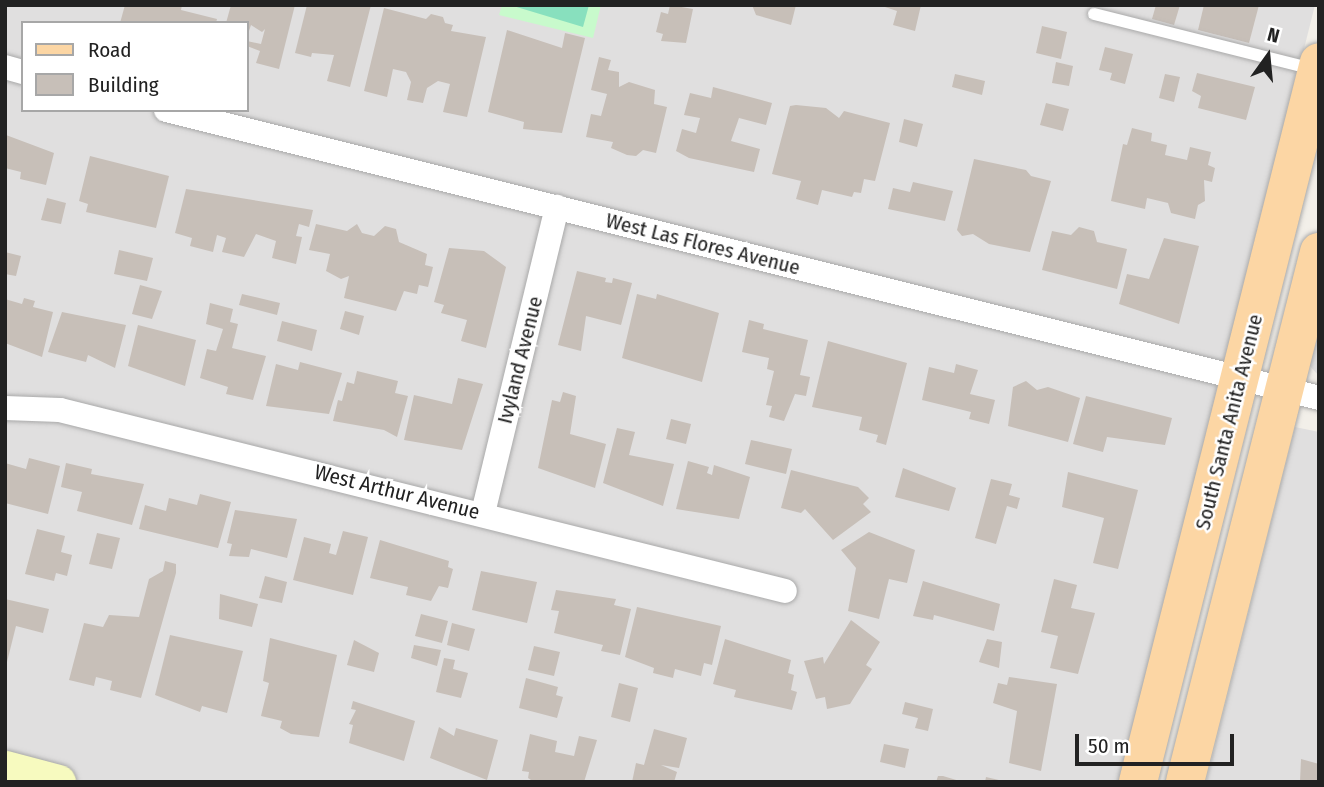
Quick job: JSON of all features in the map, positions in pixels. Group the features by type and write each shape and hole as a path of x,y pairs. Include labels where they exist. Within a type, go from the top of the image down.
{"main road":[{"name":"South Santa Anita Avenue","path":"1138,782 1318,66"},
{"path":"1185,782 1301,393 1319,251"}],"street":[{"name":"West Las Flores Avenue","path":"174,112 1301,393"},
{"name":"Ivyland Avenue","path":"483,513 556,207"},
{"name":"West Arthur Avenue","path":"5,408 60,410 785,590"},
{"path":"5,768 58,782"}],"lane":[{"path":"1094,14 1318,66"}],"shaded area":[{"path":"5,5 1315,5 1120,782 5,782"},
{"path":"1319,304 1319,376 1307,363"},
{"path":"1295,427 1319,432 1319,782 1206,782"}],"green space":[{"path":"502,5 601,5 593,38 499,15"},
{"path":"510,5 589,5 583,27"}],"building":[{"path":"125,5 182,5 181,10 217,19 216,21 121,21"},
{"path":"231,5 295,5 279,69 256,63 260,51 248,46 248,41 261,44 265,29 262,32 251,25 248,34 248,21 227,21"},
{"path":"307,5 371,5 350,87 327,81 334,55 312,53 311,57 295,53"},
{"path":"670,5 693,9 686,43 661,41 663,34 656,32 661,12 668,14"},
{"path":"752,5 796,5 791,25 756,15"},
{"path":"879,5 921,5 915,31 893,25 897,11"},
{"path":"1156,5 1180,5 1174,25 1152,19"},
{"path":"1204,5 1259,5 1249,43 1198,30"},
{"path":"384,8 426,19 431,14 443,17 445,23 453,25 451,31 486,37 467,117 443,112 450,84 438,81 427,88 423,103 407,100 411,82 406,72 393,69 387,97 364,91"},
{"path":"1042,26 1067,32 1061,59 1036,53"},
{"path":"507,30 562,48 565,33 585,38 562,133 523,129 524,122 488,112"},
{"path":"1105,47 1133,54 1125,84 1110,80 1112,73 1099,70"},
{"path":"599,57 611,60 608,70 619,72 619,87 629,82 655,90 654,104 667,107 656,153 643,150 636,156 627,155 611,148 613,142 586,137 591,114 601,116 607,94 591,90"},
{"path":"1056,62 1073,66 1069,86 1052,83"},
{"path":"1197,73 1255,87 1246,120 1198,108 1201,96 1192,91"},
{"path":"955,74 985,81 982,95 952,87"},
{"path":"1165,74 1180,77 1174,102 1159,98"},
{"path":"713,87 772,103 766,125 739,118 731,141 760,149 754,172 689,158 676,151 682,129 696,133 700,118 684,115 690,93 711,98"},
{"path":"1046,103 1069,109 1063,131 1040,125"},
{"path":"790,106 826,108 839,118 844,111 890,123 875,181 864,179 861,193 854,192 852,197 822,190 818,205 796,199 801,181 772,174"},
{"path":"904,119 923,124 917,147 899,142"},
{"path":"1132,128 1152,133 1151,141 1167,145 1165,155 1187,160 1190,147 1211,152 1208,165 1215,168 1212,182 1204,180 1205,201 1198,205 1195,219 1171,213 1168,203 1147,198 1145,209 1111,201 1123,144 1127,145"},
{"path":"6,135 54,153 46,185 20,179 21,172 5,168"},
{"path":"90,156 169,176 156,228 86,212 88,204 79,201"},
{"path":"974,159 1026,170 1031,176 1051,181 1030,252 989,244 973,234 962,236 957,230"},
{"path":"913,182 953,191 945,221 888,209 893,188 910,192"},
{"path":"186,189 313,210 309,227 299,224 296,236 302,237 296,264 272,258 276,241 256,234 244,257 222,252 226,238 217,235 213,252 190,246 192,238 175,233"},
{"path":"47,198 66,203 61,224 41,220"},
{"path":"316,224 347,231 357,224 362,233 374,236 385,226 396,229 399,242 427,254 425,265 433,267 428,287 419,285 417,294 404,291 396,311 344,298 349,276 341,279 326,271 330,254 309,250"},
{"path":"1079,227 1094,231 1097,242 1127,249 1117,289 1042,270 1052,231 1071,235"},
{"path":"1164,238 1199,246 1179,324 1119,304 1127,274 1149,279"},
{"path":"449,248 484,251 506,267 486,348 461,341 467,320 441,313 444,305 434,302"},
{"path":"119,250 153,258 147,281 114,274"},
{"path":"5,252 21,256 16,276 5,274"},
{"path":"577,271 606,278 605,282 612,283 613,278 632,283 621,325 586,316 581,351 558,345"},
{"path":"140,285 162,291 152,319 132,314"},
{"path":"242,294 280,303 277,315 239,305"},
{"path":"637,294 656,299 657,294 719,313 702,382 622,358"},
{"path":"24,298 35,301 33,307 53,312 42,357 5,343 5,299 22,304"},
{"path":"210,303 233,309 230,322 238,324 232,348 266,356 253,400 226,394 228,387 200,378 207,349 216,351 223,329 206,324"},
{"path":"345,311 364,316 359,335 340,329"},
{"path":"62,312 126,325 115,368 88,355 86,362 48,352"},
{"path":"749,320 764,324 763,329 808,340 800,375 810,377 806,396 795,394 784,421 769,417 772,406 766,405 774,371 767,369 769,358 742,352"},
{"path":"282,321 317,330 312,351 277,341"},
{"path":"138,325 196,340 185,386 128,366"},
{"path":"828,341 907,363 886,445 876,442 878,435 859,430 862,417 812,407"},
{"path":"300,362 342,373 329,414 266,406 276,364 298,370"},
{"path":"956,364 978,370 970,394 995,400 989,424 969,419 971,412 922,400 929,367 954,373"},
{"path":"357,371 398,381 395,393 408,396 397,437 384,430 333,421 338,400 342,401 347,382 354,384"},
{"path":"458,378 483,384 462,450 404,440 414,395 452,404"},
{"path":"1026,381 1037,390 1048,387 1080,398 1068,442 1008,426 1013,387"},
{"path":"563,392 576,396 570,434 606,444 595,488 538,468 552,400 560,402"},
{"path":"1086,396 1172,418 1165,445 1107,437 1103,452 1073,444"},
{"path":"671,419 691,424 686,444 666,439"},
{"path":"617,428 635,432 629,455 674,464 663,506 603,483"},
{"path":"751,440 792,449 786,474 745,464"},
{"path":"29,458 60,466 48,514 5,503 5,463 26,469"},
{"path":"688,461 709,467 707,473 712,475 714,465 750,477 739,519 676,509"},
{"path":"66,463 92,469 91,474 144,484 132,525 77,511 82,492 61,487"},
{"path":"903,468 956,488 949,511 895,497"},
{"path":"791,470 858,487 869,498 863,504 871,512 833,540 805,509 801,513 781,508"},
{"path":"1068,472 1138,490 1118,569 1093,563 1104,518 1062,507"},
{"path":"991,479 1012,484 1009,495 1020,498 1017,509 1007,506 996,544 975,538"},
{"path":"200,494 231,502 218,548 139,529 145,505 166,511 169,498 197,505"},
{"path":"235,510 297,519 287,558 251,549 249,557 229,556 232,544 227,543"},
{"path":"37,529 65,536 61,552 72,555 67,576 56,573 54,581 25,574"},
{"path":"343,531 368,537 353,595 293,580 304,537 331,544 329,553 336,555"},
{"path":"869,532 915,550 907,583 889,579 879,619 848,611 856,568 841,550"},
{"path":"97,533 120,538 112,569 89,564"},
{"path":"380,540 449,561 448,567 453,569 448,588 439,586 431,601 406,595 408,587 370,578"},
{"path":"165,561 176,564 176,573 141,698 110,690 112,681 96,677 94,686 69,680 84,623 103,627 109,615 139,617 149,579 163,571"},
{"path":"481,571 537,582 527,623 472,610"},
{"path":"265,576 287,582 282,603 259,598"},
{"path":"1054,579 1077,585 1071,608 1095,613 1078,674 1050,668 1058,636 1041,632"},
{"path":"923,581 1000,604 994,631 934,615 933,620 913,616"},
{"path":"556,590 616,599 614,605 631,609 620,655 601,651 603,645 554,633 559,611 551,610"},
{"path":"220,594 258,604 252,627 219,619"},
{"path":"5,599 49,609 43,633 16,626 6,666"},
{"path":"637,607 721,626 712,665 704,663 701,676 675,669 673,678 653,673 654,668 625,657"},
{"path":"421,614 448,621 442,643 415,636"},
{"path":"851,620 880,642 866,665 872,669 850,704 827,709 825,697 816,699 804,661 823,657 824,664"},
{"path":"452,623 475,629 469,651 447,645"},
{"path":"170,635 243,651 227,713 202,706 200,712 155,695"},
{"path":"270,638 337,655 319,737 291,734 280,728 282,721 261,716 269,683 263,681"},
{"path":"725,639 791,660 788,673 794,675 791,690 797,692 792,710 734,697 736,690 713,684"},
{"path":"987,639 1002,642 999,668 979,662"},
{"path":"354,640 379,653 374,672 347,665"},
{"path":"414,645 441,650 437,666 411,658"},
{"path":"534,646 560,652 554,676 528,670"},
{"path":"444,658 455,660 453,669 468,673 461,698 436,692"},
{"path":"1009,677 1057,684 1041,771 1009,763 1017,711 993,703 998,683 1007,685"},
{"path":"526,678 558,687 556,695 563,697 557,718 519,708"},
{"path":"619,683 638,688 630,722 611,717"},
{"path":"353,701 415,721 404,761 349,743 353,725 349,724 356,710 351,709"},
{"path":"905,702 933,709 928,731 915,728 918,718 902,714"},
{"path":"439,727 454,736 456,728 498,740 487,780 430,758"},
{"path":"654,729 687,738 679,768 661,765 677,772 674,782 632,782 636,763 644,765"},
{"path":"530,734 557,741 555,752 574,756 579,736 597,740 584,782 534,782 528,778 529,772 522,771"},
{"path":"884,744 909,749 905,768 880,762"},
{"path":"1301,759 1319,764 1319,782 1300,782"},
{"path":"938,776 943,776 963,782 936,782"},
{"path":"986,777 1003,781 1003,782 985,782"}]}
